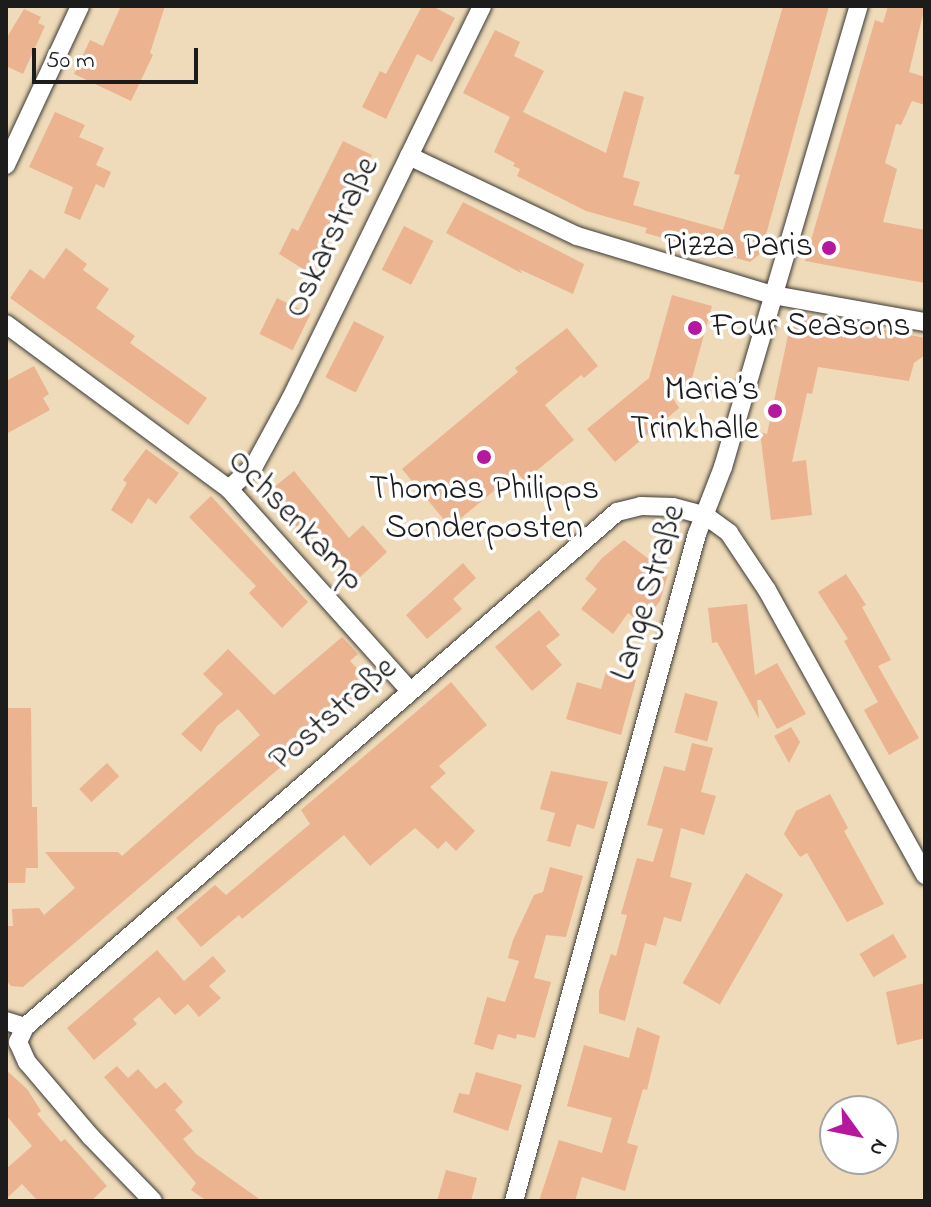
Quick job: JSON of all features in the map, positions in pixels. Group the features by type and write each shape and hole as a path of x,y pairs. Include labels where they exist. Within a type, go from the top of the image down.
{"street":[{"path":"6,165 80,6"},
{"name":"Oskarstraße","path":"229,489 254,466 291,398 482,6"},
{"name":"Lange Straße","path":"514,1201 695,542 706,516 859,6"},
{"path":"409,156 577,236 773,295 925,322"},
{"name":"Ochsenkamp","path":"6,324 229,489 410,691"},
{"name":"Poststraße","path":"25,1027 617,512 641,506 673,507 706,516"},
{"path":"706,516 729,533 746,555 925,875"},
{"path":"6,1021 25,1027 18,1042 27,1062 91,1137 153,1201"}],"building":[{"path":"121,6 165,6 150,53 153,55 131,101 74,74 90,40 103,46"},
{"path":"422,6 432,6 455,18 432,62 417,54 386,119 362,107 380,71 386,74"},
{"path":"783,6 829,6 761,253 750,262 645,233 647,228 586,211 517,176 520,169 513,166 515,163 494,152 510,117 463,93 495,30 520,42 514,56 544,71 523,112 606,153 624,91 644,97 623,177 640,182 633,205 723,230 740,175 734,174"},
{"path":"888,6 925,6 909,72 925,77 925,105 912,101 901,125 896,124 885,163 897,169 883,222 925,230 925,283 805,261 875,20 883,23"},
{"path":"24,9 41,17 38,23 45,26 23,74 6,66 6,39"},
{"path":"55,112 85,125 79,137 104,148 96,165 111,172 104,188 96,184 80,220 64,213 73,187 29,167"},
{"path":"343,141 372,155 326,240 329,242 315,272 308,272 279,254 292,228 298,231"},
{"path":"463,202 584,264 573,294 519,269 523,274 446,233"},
{"path":"404,226 433,241 411,285 382,270"},
{"path":"66,248 87,264 83,270 109,289 96,308 135,336 130,343 207,398 188,425 10,298 30,269 44,279"},
{"path":"672,295 712,306 689,389 663,382 679,408 615,462 587,429 649,378"},
{"path":"277,298 310,314 293,350 259,334"},
{"path":"793,312 925,338 925,355 914,363 909,381 818,367 812,394 807,393 792,462 806,460 812,515 771,520 760,432 767,434"},
{"path":"354,321 384,336 356,393 325,377"},
{"name":"Thomas Philipps Sonderposten","path":"567,328 598,366 584,378 581,375 545,405 574,440 524,481 517,472 450,527 402,469 518,372 515,368"},
{"path":"34,366 49,394 43,398 50,410 6,434 6,381"},
{"path":"146,449 179,473 156,504 148,498 132,524 111,510 127,483 123,480"},
{"path":"294,471 349,538 363,525 387,552 357,580 314,533 307,539 268,492"},
{"path":"211,496 308,602 282,628 249,593 256,586 189,517"},
{"path":"624,540 668,574 660,601 642,624 628,613 613,634 581,609 597,589 585,579 602,558"},
{"path":"463,563 476,578 453,599 462,609 427,639 406,615"},
{"path":"846,574 866,605 862,607 891,660 878,666 919,738 889,755 864,710 878,702 844,641 848,639 818,592"},
{"path":"747,604 755,675 777,663 806,714 777,729 761,700 757,700 759,719 717,642 712,643 708,608"},
{"path":"539,610 560,635 546,646 562,665 532,691 495,647"},
{"path":"342,637 358,654 350,661 367,679 362,684 367,690 358,701 23,987 11,986 6,980 6,926 13,926 12,909 39,908 44,915 75,888 45,852 118,852 122,856 260,735 238,709 217,726 201,752 181,734 223,694 203,674 228,649 274,695"},
{"path":"606,672 636,680 621,735 566,719 577,682 601,689"},
{"path":"451,682 487,725 439,766 446,773 430,787 475,831 456,851 446,841 438,849 415,828 370,866 344,835 242,919 239,915 201,947 176,918 215,885 226,895 310,824 301,810"},
{"path":"685,693 718,702 707,741 674,733"},
{"path":"6,708 31,708 32,807 37,807 38,868 26,868 25,883 7,883"},
{"path":"791,727 800,742 789,763 774,736"},
{"path":"692,743 713,748 701,792 716,796 704,835 681,828 670,877 692,883 681,922 664,917 656,946 645,943 625,1021 599,1013 599,991 611,954 616,956 627,915 621,914 637,858 653,862 663,829 647,825 664,766 685,771"},
{"path":"107,763 119,776 91,802 79,789"},
{"path":"551,771 608,782 594,829 577,824 570,847 547,841 555,813 540,809"},
{"path":"830,794 848,828 844,831 884,904 847,922 807,853 800,857 784,834 796,811"},
{"path":"550,867 583,876 566,937 546,935 534,978 551,982 535,1038 517,1034 516,1039 498,1034 493,1050 474,1044 487,997 505,1002 519,961 508,958 513,940 534,895 543,892"},
{"path":"746,873 783,894 720,1004 682,983"},
{"path":"893,934 907,957 873,977 860,954"},
{"path":"157,950 184,981 213,956 226,971 209,986 221,998 199,1017 188,1004 175,1015 159,997 133,1019 137,1024 94,1060 67,1028"},
{"path":"925,983 925,1038 897,1045 886,992"},
{"path":"637,1027 660,1036 647,1090 643,1089 627,1143 638,1146 625,1191 582,1177 575,1201 539,1201 559,1140 602,1153 612,1118 567,1106 584,1045 629,1058"},
{"path":"117,1066 128,1078 138,1069 156,1089 165,1082 183,1102 175,1110 193,1131 183,1139 196,1154 262,1201 207,1201 191,1190 196,1183 104,1077"},
{"path":"6,1070 27,1089 41,1111 37,1114 61,1142 65,1139 107,1186 91,1201 38,1201 22,1184 6,1199 6,1169 32,1146 6,1115"},
{"path":"476,1072 522,1085 508,1131 453,1112 459,1093 469,1095"},
{"path":"446,1170 477,1178 471,1201 437,1201"}],"place":[{"name":"Pizza Paris","path":"829,248"},
{"name":"Four Seasons","path":"695,328"},
{"name":"Maria’s Trinkhalle","path":"775,411"},
{"name":"Thomas Philipps Sonderposten","path":"484,457"}]}
